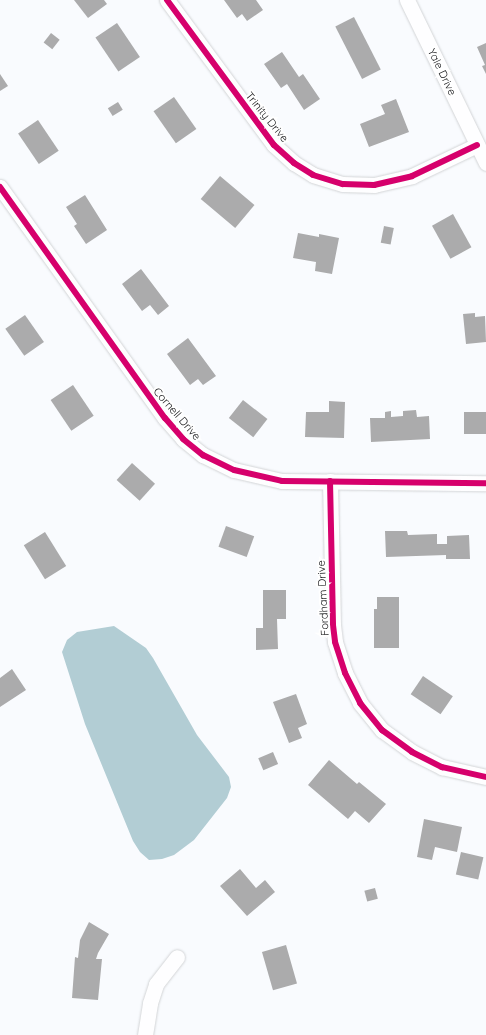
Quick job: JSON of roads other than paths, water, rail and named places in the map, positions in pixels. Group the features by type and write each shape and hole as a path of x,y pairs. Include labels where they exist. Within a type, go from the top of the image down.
{"street":[{"name":"Trinity Drive","path":"167,0 274,145 294,163 313,175 343,184 374,185 412,176 477,145"},
{"name":"Yale Drive","path":"407,0 477,145"},
{"path":"477,145 486,163"},
{"name":"Cornell Drive","path":"0,187 142,388 165,418 193,448 218,463 234,470 254,476 282,481 486,483"},
{"name":"Fordham Drive","path":"330,481 333,625 336,642 345,673 360,703 382,730 412,752 442,766 486,776"},
{"path":"145,1035 150,1003 156,984 177,957"}],"water":[{"path":"114,626 146,648 197,735 229,777 231,787 227,798 194,840 174,855 162,859 149,860 140,852 133,841 85,724 62,652 67,640 77,632"}]}
